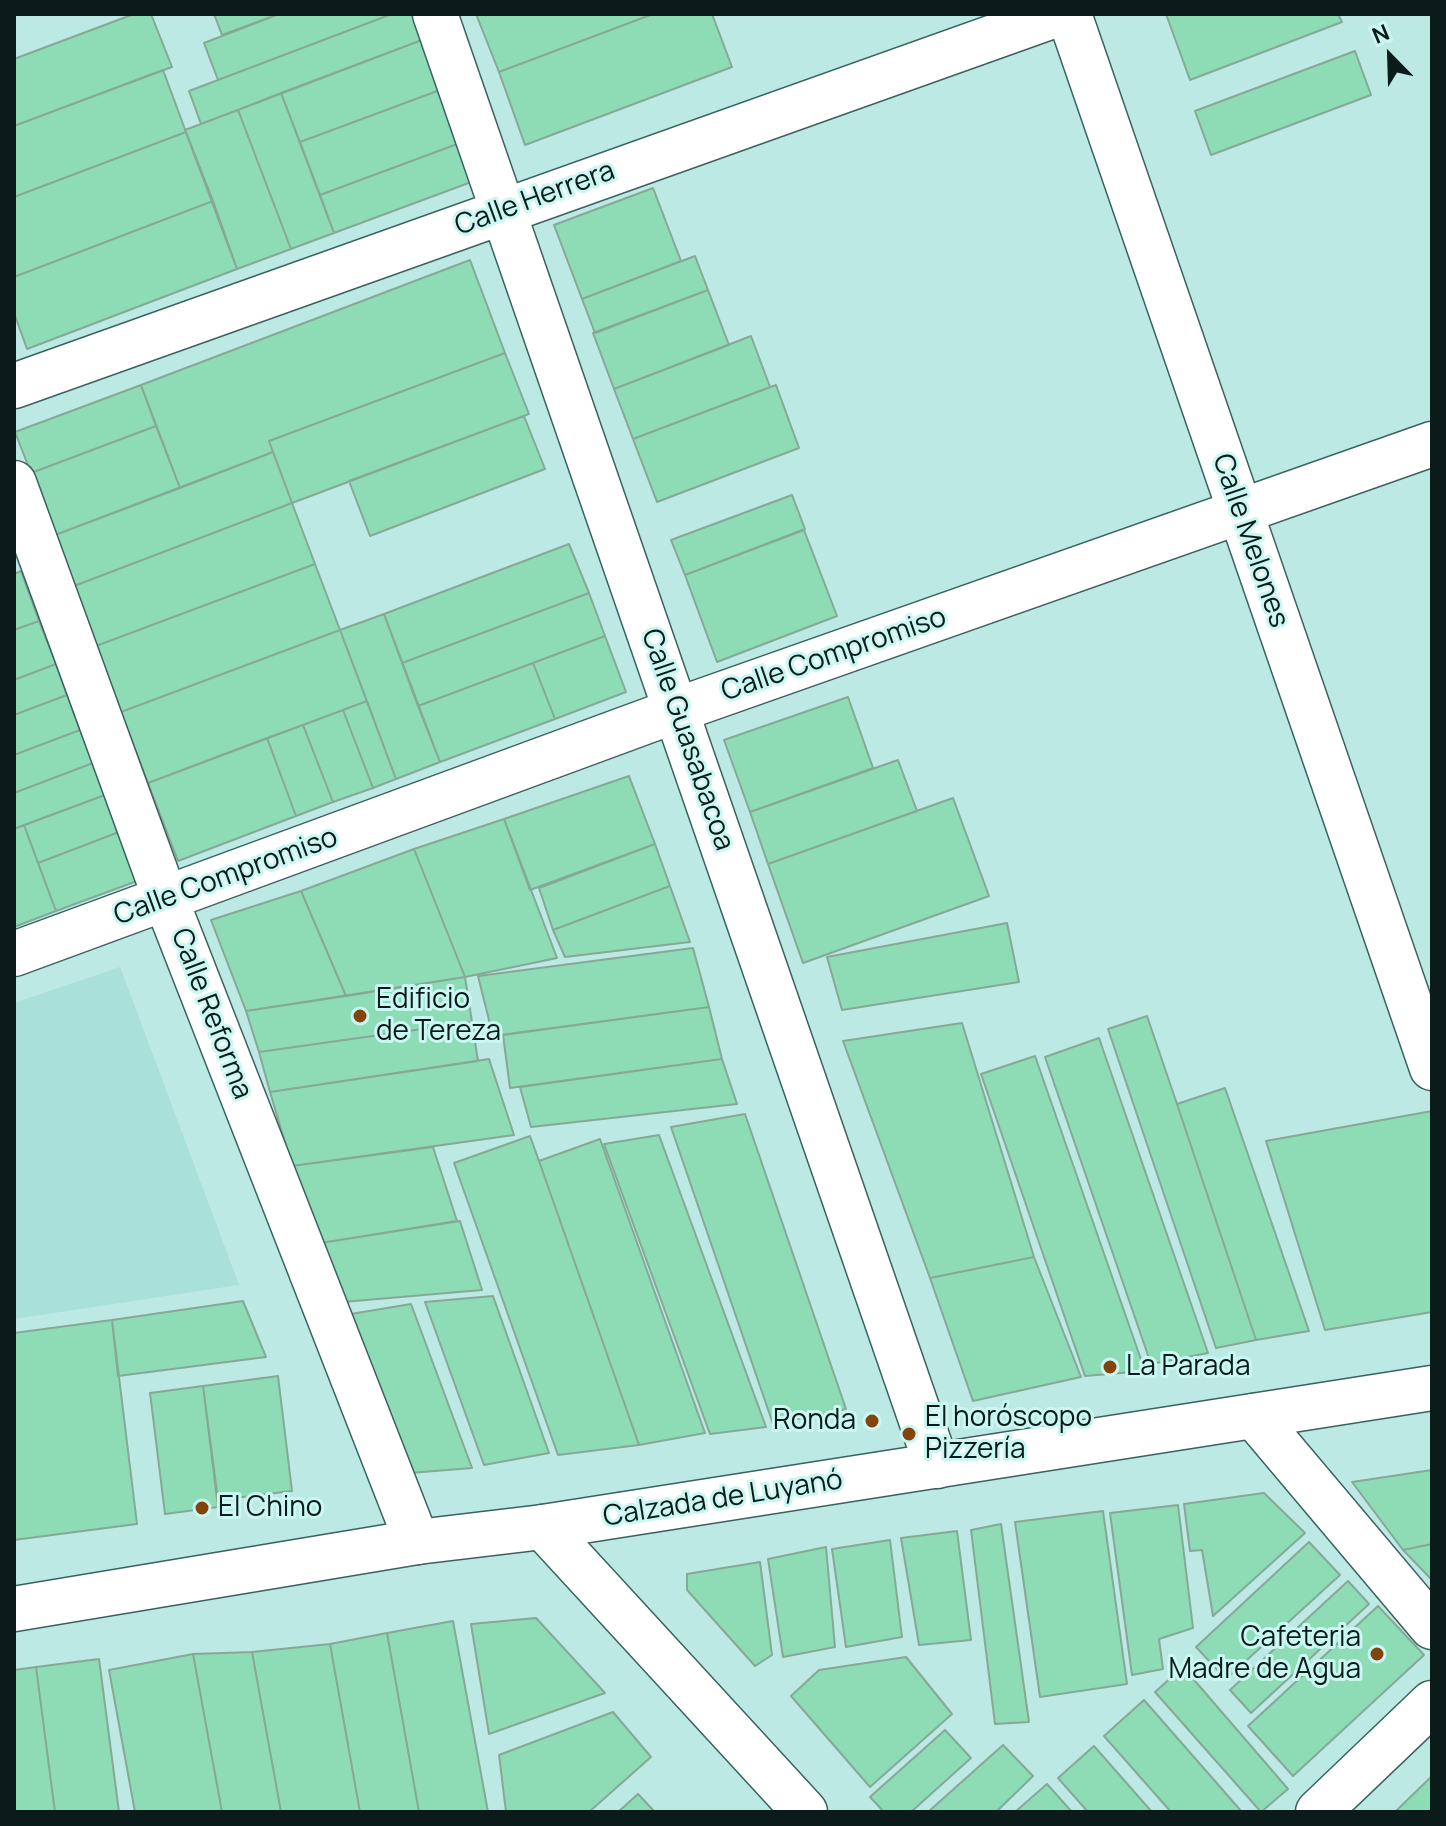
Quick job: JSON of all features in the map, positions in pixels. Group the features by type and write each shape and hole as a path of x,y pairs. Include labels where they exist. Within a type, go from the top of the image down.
{"street":[{"name":"Calle Guasabacoa","path":"435,14 937,1466"},
{"name":"Calle Herrera","path":"14,386 1058,14"},
{"name":"Calle Melones","path":"1069,14 1432,1068"},
{"name":"Calle Compromiso","path":"14,954 677,710 1432,444"},
{"name":"Calle Reforma","path":"14,483 166,900 417,1542"},
{"name":"Calzada de Luyanó","path":"14,1609 417,1542 543,1527 1432,1388"},
{"path":"1254,1416 1432,1627"},
{"path":"543,1527 805,1812"},
{"path":"1318,1812 1432,1703"}],"shaded area":[{"path":"120,967 239,1285 14,1319 14,1003"}],"building":[{"path":"134,14 151,14 172,67 14,126 14,59"},
{"path":"214,14 279,14 222,35"},
{"path":"279,14 392,14 218,80 204,43"},
{"path":"392,14 412,14 422,40 201,124 189,91"},
{"path":"476,14 653,14 499,72"},
{"path":"653,14 712,14 732,67 525,145 499,72"},
{"path":"1166,14 1338,14 1342,22 1190,80"},
{"path":"422,40 440,90 300,142 281,93"},
{"path":"1355,51 1371,95 1211,155 1195,111"},
{"path":"163,70 186,132 14,197 14,126"},
{"path":"440,90 460,143 320,195 300,142"},
{"path":"281,93 334,233 291,249 238,110"},
{"path":"238,110 291,249 237,269 185,130"},
{"path":"186,132 213,201 14,277 14,197"},
{"path":"460,143 474,181 334,233 320,195"},
{"path":"653,188 681,261 582,299 554,225"},
{"path":"213,201 237,269 27,349 14,313 14,277"},
{"path":"695,256 708,290 595,333 582,299"},
{"path":"470,260 505,353 269,441 273,452 180,488 141,385"},
{"path":"708,290 729,345 614,389 593,333"},
{"path":"751,336 770,387 633,439 614,389"},
{"path":"505,353 529,414 292,503 269,441"},
{"path":"141,385 156,426 31,473 15,432"},
{"path":"776,385 799,448 657,502 633,439"},
{"path":"524,416 545,469 370,536 349,481"},
{"path":"156,426 180,488 55,535 31,473"},
{"path":"273,452 292,503 74,586 55,535"},
{"path":"792,495 805,529 685,575 671,540"},
{"path":"292,503 315,564 96,646 74,586"},
{"path":"804,530 837,616 717,662 685,575"},
{"path":"569,544 589,593 402,663 384,614"},
{"path":"315,564 340,630 121,712 96,646"},
{"path":"21,571 39,621 14,630 14,574"},
{"path":"589,593 605,636 418,706 402,663"},
{"path":"384,614 440,762 396,779 340,630"},
{"path":"39,621 56,664 14,680 14,630"},
{"path":"340,630 367,701 148,783 121,712"},
{"path":"605,636 626,692 555,719 533,663"},
{"path":"533,663 555,719 440,762 418,706"},
{"path":"56,664 67,695 14,715 14,680"},
{"path":"67,695 80,730 14,755 14,715"},
{"path":"848,697 873,768 750,812 724,740"},
{"path":"367,701 396,779 373,788 343,710"},
{"path":"343,710 373,788 333,802 303,725"},
{"path":"303,725 333,802 296,816 267,738"},
{"path":"80,730 93,763 14,793 14,755"},
{"path":"267,738 296,816 178,861 148,783"},
{"path":"898,760 917,811 768,864 750,812"},
{"path":"93,763 105,795 14,829 14,793"},
{"path":"629,776 655,844 530,890 504,819"},
{"path":"105,795 119,832 38,863 24,825"},
{"path":"953,798 989,896 803,963 768,864"},
{"path":"504,819 557,958 465,977 414,849"},
{"path":"24,825 56,911 14,927 14,829"},
{"path":"119,832 137,881 56,911 38,863"},
{"path":"655,844 670,886 553,930 539,888"},
{"path":"414,849 465,977 346,996 301,891"},
{"path":"670,886 690,942 565,957 553,930"},
{"path":"301,891 346,996 246,1011 211,920"},
{"path":"1007,923 1019,982 842,1010 827,957"},
{"path":"693,948 709,1007 493,1036 478,976"},
{"name":"Edificio de Tereza","path":"465,977 472,1022 259,1052 246,1011"},
{"path":"709,1007 722,1059 510,1088 503,1035"},
{"path":"1147,1016 1256,1340 1216,1348 1108,1029"},
{"path":"472,1022 478,1061 270,1092 259,1052"},
{"path":"962,1023 1034,1257 930,1278 843,1041"},
{"path":"1099,1038 1208,1353 1151,1364 1045,1057"},
{"path":"1035,1056 1145,1371 1085,1376 981,1074"},
{"path":"489,1059 514,1135 292,1166 270,1092"},
{"path":"722,1059 737,1104 531,1127 520,1087"},
{"path":"1225,1088 1309,1331 1256,1340 1177,1104"},
{"path":"1432,1111 1432,1312 1325,1330 1266,1141"},
{"path":"745,1114 846,1409 773,1424 671,1127"},
{"path":"659,1135 766,1427 710,1434 604,1144"},
{"path":"530,1136 639,1445 558,1455 454,1163"},
{"path":"600,1139 705,1433 639,1445 539,1161"},
{"path":"433,1147 457,1221 321,1243 292,1166"},
{"path":"460,1221 482,1290 343,1302 321,1243"},
{"path":"1034,1257 1081,1377 973,1401 930,1278"},
{"path":"493,1296 549,1453 484,1465 425,1302"},
{"path":"243,1301 266,1357 118,1376 112,1320"},
{"path":"411,1304 472,1468 410,1473 351,1314"},
{"path":"112,1320 137,1524 14,1540 14,1333"},
{"path":"278,1376 292,1491 218,1500 203,1386"},
{"path":"203,1386 218,1507 165,1514 150,1393"},
{"path":"1432,1470 1432,1544 1403,1550 1352,1482"},
{"path":"1264,1493 1305,1533 1213,1616 1202,1550 1190,1551 1184,1504"},
{"path":"1178,1505 1193,1628 1159,1639 1163,1669 1132,1675 1110,1513"},
{"path":"1103,1511 1127,1684 1040,1697 1015,1522"},
{"path":"1001,1524 1029,1722 995,1724 971,1530"},
{"path":"957,1531 971,1640 919,1645 901,1538"},
{"path":"890,1540 902,1637 846,1647 832,1549"},
{"path":"1309,1542 1340,1575 1226,1679 1196,1647"},
{"path":"1432,1544 1432,1580 1403,1550"},
{"path":"826,1547 835,1647 783,1657 768,1559"},
{"path":"760,1562 772,1655 755,1666 687,1590 687,1574"},
{"path":"1348,1581 1369,1604 1251,1713 1230,1690"},
{"path":"1378,1606 1424,1655 1293,1776 1248,1726"},
{"path":"536,1618 605,1693 489,1734 471,1624"},
{"path":"453,1621 488,1812 419,1812 387,1633"},
{"path":"387,1633 419,1812 360,1812 330,1644"},
{"path":"330,1644 360,1812 281,1812 252,1652"},
{"path":"252,1652 281,1812 222,1812 193,1654"},
{"path":"193,1654 222,1812 135,1812 109,1670"},
{"path":"906,1657 952,1714 870,1787 791,1696 819,1670"},
{"path":"99,1659 119,1812 55,1812 36,1667"},
{"path":"36,1667 55,1812 14,1812 14,1670"},
{"path":"1183,1667 1288,1789 1261,1812 1155,1692"},
{"path":"1144,1700 1242,1812 1171,1812 1104,1736"},
{"path":"613,1712 651,1757 589,1812 506,1812 499,1755"},
{"path":"945,1730 971,1758 911,1812 884,1812 870,1797"},
{"path":"1003,1745 1033,1776 996,1812 928,1812"},
{"path":"1094,1746 1152,1812 1088,1812 1058,1778"},
{"path":"1432,1776 1432,1812 1395,1812"},
{"path":"1047,1784 1072,1812 1015,1812"},
{"path":"638,1794 655,1812 618,1812"}],"place":[{"name":"Edificio de Tereza","path":"360,1016"},
{"name":"La Parada","path":"1110,1367"},
{"name":"Ronda","path":"872,1421"},
{"name":"El horóscopo Pizzería","path":"909,1434"},
{"name":"El Chino","path":"202,1508"},
{"name":"Cafeteria Madre de Agua","path":"1377,1654"}]}
